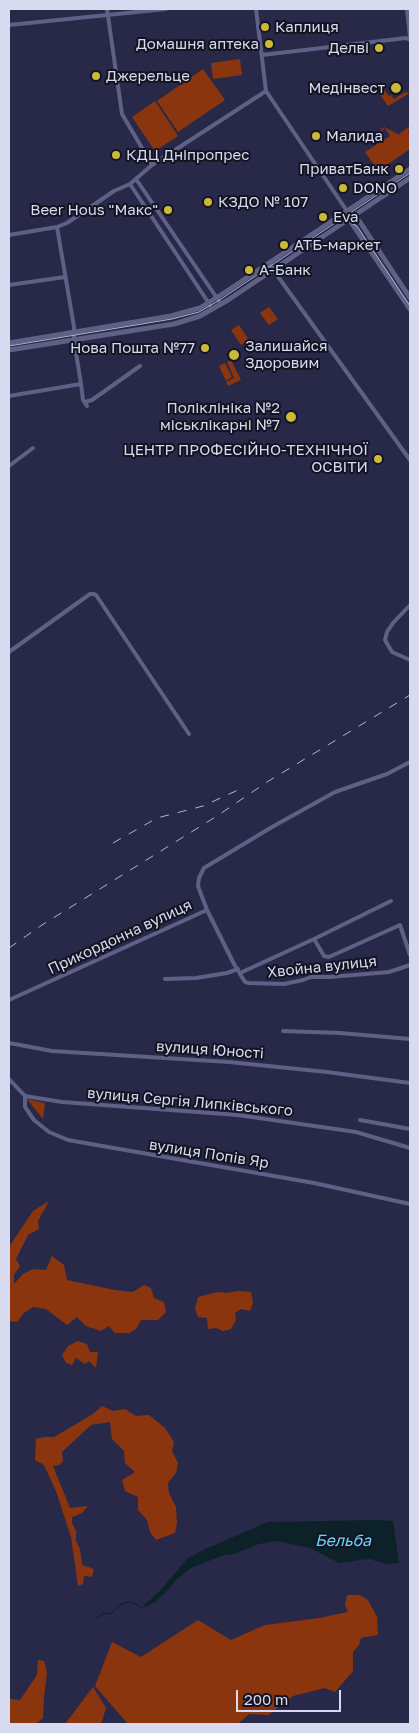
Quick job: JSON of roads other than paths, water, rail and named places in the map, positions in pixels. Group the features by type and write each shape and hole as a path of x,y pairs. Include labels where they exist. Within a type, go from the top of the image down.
{"main road":[{"path":"9,343 179,315 209,303 410,169"},
{"path":"398,177 403,183"},
{"path":"9,350 182,322 200,316 214,309 410,178"},
{"path":"347,212 355,216 410,298"},
{"path":"347,212 349,219 410,309"},
{"path":"376,258 381,254"}],"street":[{"path":"107,9 122,114 152,165"},
{"path":"9,25 166,9"},
{"path":"256,9 266,91 347,212"},
{"path":"262,55 410,39 408,9"},
{"path":"9,235 57,227 67,223 114,192 130,184 152,165 266,91"},
{"path":"136,178 221,304"},
{"path":"130,184 214,309"},
{"path":"57,227 81,384 86,404 140,366"},
{"path":"269,264 410,460"},
{"path":"9,285 65,277"},
{"path":"9,396 81,384"},
{"path":"9,466 33,448"},
{"path":"9,652 90,594 93,594 189,734"},
{"path":"410,605 393,623 387,632 385,640 392,652 410,660"},
{"name":"Прикордонна вулиця","path":"9,1000 207,910 198,886 199,878 204,868 335,792 387,774 410,762"},
{"path":"165,979 196,978 239,971 314,939 391,901"},
{"path":"207,910 239,971"},
{"path":"314,939 324,956 329,957 400,925 410,955"},
{"name":"Хвойна вулиця","path":"239,971 245,982 284,984 304,980 311,976 330,977 389,972 410,965"},
{"path":"283,1031 340,1033 410,1039"},
{"name":"вулиця Юності","path":"9,1043 52,1051 229,1062 410,1083"},
{"name":"вулиця Попів Яр","path":"9,1079 24,1096 25,1107 34,1120 49,1132 68,1140 314,1183 410,1204"},
{"name":"вулиця Сергія Липківського","path":"24,1096 62,1102 238,1115 356,1132 410,1148"},
{"path":"360,1120 410,1129"}],"water":[{"name":"Бельба","path":"393,1521 399,1563 387,1564 369,1559 339,1563 310,1548 277,1541 259,1544 191,1568 176,1580 154,1603 141,1608 160,1591 187,1559 203,1550 268,1522"}],"waterway":[{"name":"Бельба","path":"96,1618 104,1613 110,1614 120,1605 128,1602 134,1603 141,1608"}],"tram line":[{"path":"9,346 172,319 199,312 410,173"},
{"path":"338,223 347,221 357,226 410,306"}],"railway":[{"path":"9,948 42,925 217,816 267,782 410,695"},
{"path":"113,843 157,818 203,806 238,790"}],"place":[{"name":"Каплиця","path":"265,27"},
{"name":"Домашня аптека","path":"269,44"},
{"name":"Делві","path":"379,48"},
{"name":"Джерельце","path":"96,76"},
{"name":"Медінвест","path":"396,88"},
{"name":"Малида","path":"316,136"},
{"name":"КДЦ Дніпропрес","path":"116,155"},
{"name":"ПриватБанк","path":"399,169"},
{"name":"DONO","path":"343,188"},
{"name":"КЗДО № 107","path":"208,202"},
{"name":"Beer Hous \"Макс\"","path":"168,210"},
{"name":"Eva","path":"323,217"},
{"name":"АТБ-маркет","path":"284,245"},
{"name":"А-Банк","path":"249,270"},
{"name":"Нова Пошта №77","path":"205,348"},
{"name":"Залишайся Здоровим","path":"234,355"},
{"name":"Поліклініка №2 міськлікарні №7","path":"291,417"},
{"name":"ЦЕНТР ПРОФЕСІЙНО-ТЕХНІЧНОЇ ОСВІТИ","path":"378,459"}]}
